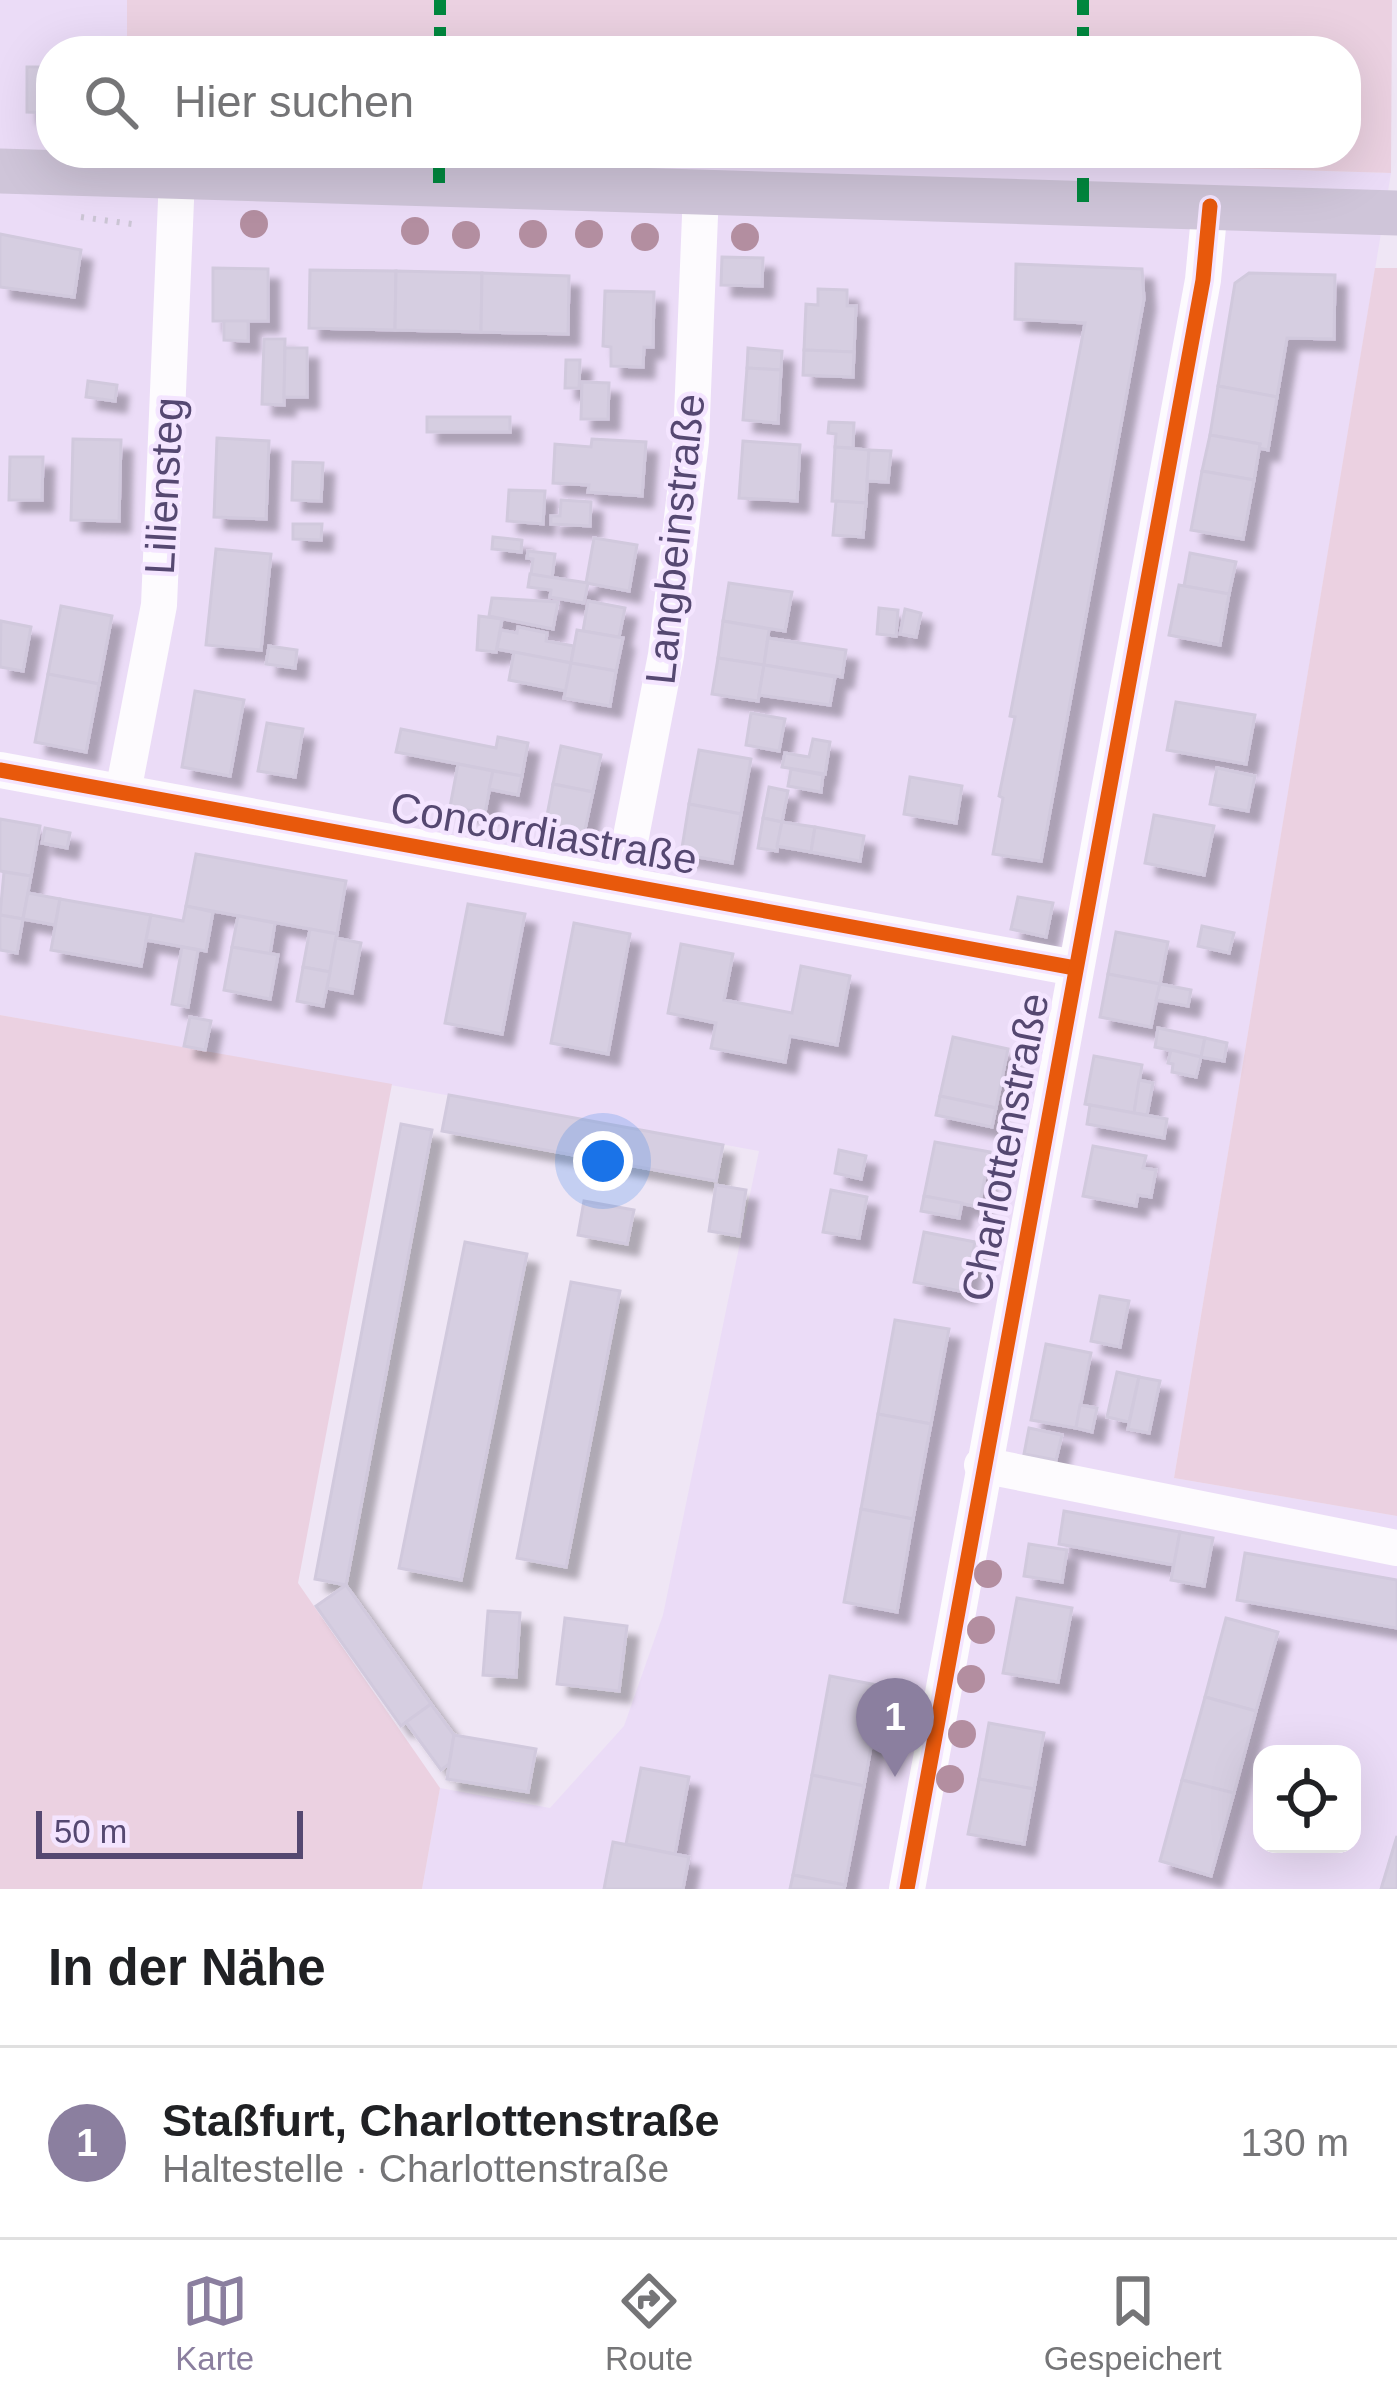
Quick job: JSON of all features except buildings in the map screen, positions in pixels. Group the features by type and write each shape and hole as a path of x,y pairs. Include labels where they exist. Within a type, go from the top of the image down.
{"main road":[{"path":"0,171 89,168"},
{"path":"238,168 701,191 1397,212"}],"street":[{"name":"Liliensteg","path":"122,792 159,604 178,168"},
{"name":"Langbeinstraße","path":"622,884 666,655 685,489 701,191"},
{"name":"Charlottenstraße","path":"907,1889 1203,280 1210,206"},
{"name":"Concordiastraße","path":"0,770 1075,968"},
{"path":"982,1465 1397,1548"}],"path":[{"path":"67,215 175,230"}],"shaded area":[{"path":"0,0 127,0 127,36 36,36 36,168 1232,168 1391,173 1174,1478 1397,1516 1397,1889 422,1889 440,1788 550,1808 624,1726 663,1615 759,1151 0,1015"},
{"path":"127,0 1392,0 1391,173 1232,168 1361,168 1361,36 127,36"},
{"path":"1375,268 1397,268 1397,1516 1174,1478"},
{"path":"0,1015 392,1084 298,1583 440,1788 422,1889 0,1889"}],"marked path":[{"path":"440,0 440,36"},
{"path":"1083,0 1083,36"},
{"path":"439,168 439,183"},
{"path":"1083,168 1083,202"}],"cycle path":[{"path":"907,1889 1203,280 1210,206"},
{"path":"0,770 1075,968"}],"place":[{"name":"Staßfurt, Charlottenstraße","path":"895,1777"}]}
